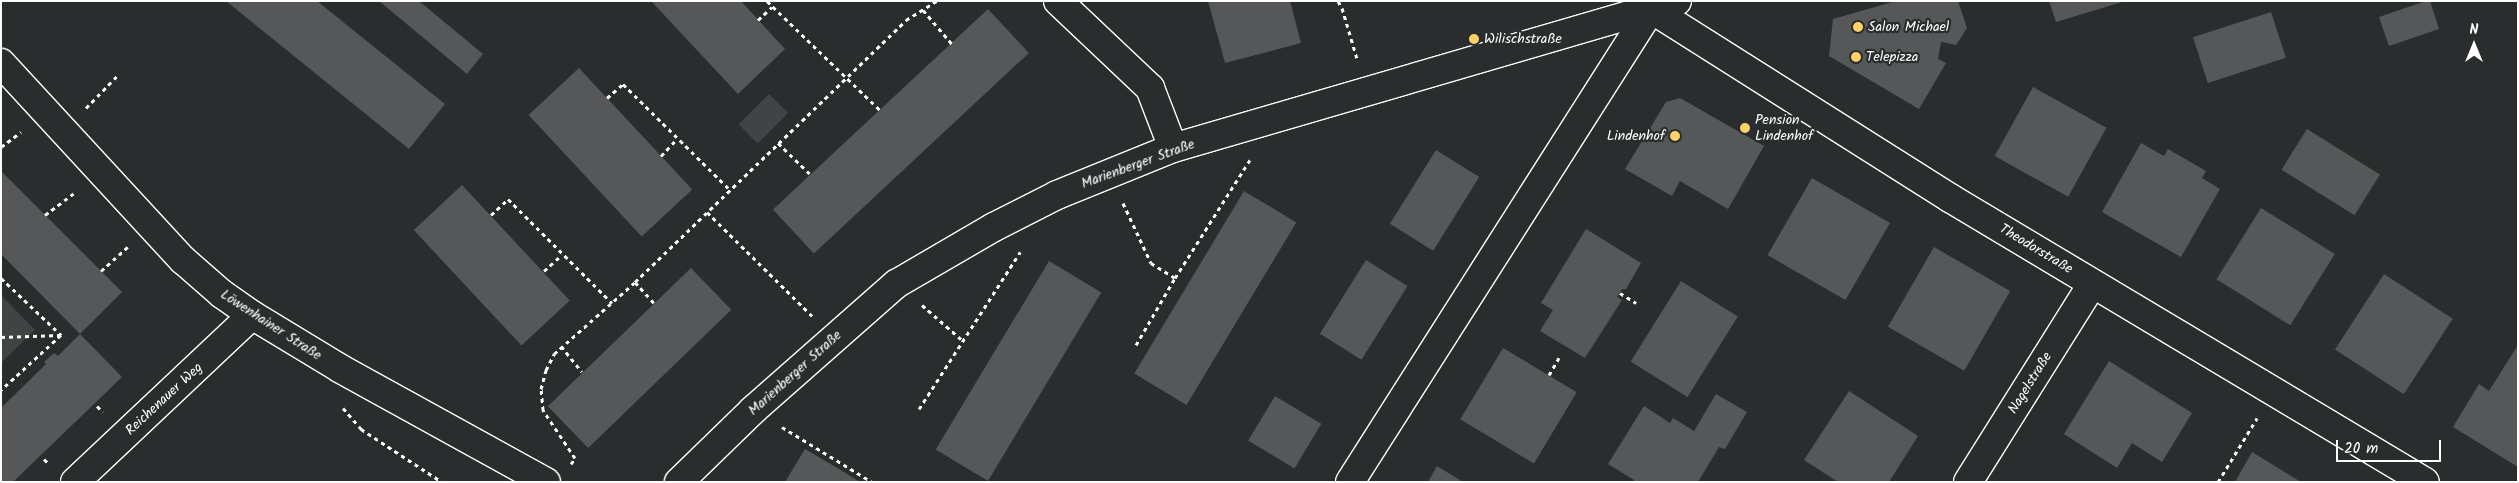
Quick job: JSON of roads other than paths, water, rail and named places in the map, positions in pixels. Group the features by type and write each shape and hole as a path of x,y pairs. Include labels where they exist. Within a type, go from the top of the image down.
{"street":[{"path":"1058,1 1150,88 1173,148"},
{"name":"Marienberger Straße","path":"679,482 753,410 896,284 994,227 1057,195 1109,172 1173,148 1275,120 1678,1"},
{"path":"1350,482 1651,9"},
{"name":"Theodorstraße","path":"1651,9 1950,198 2425,482"},
{"name":"Löwenhainer Straße","path":"1,63 183,260 222,294 252,315 341,369 546,482"},
{"name":"Nagelstraße","path":"1968,482 2092,284"},
{"name":"Reichenauer Weg","path":"75,482 252,315"}],"place":[{"name":"Salon Michael","path":"1858,27"},
{"name":"Wilischstraße","path":"1474,39"},
{"name":"Telepizza","path":"1856,57"},
{"name":"Pension Lindenhof","path":"1745,128"},
{"name":"Lindenhof","path":"1675,136"}]}
